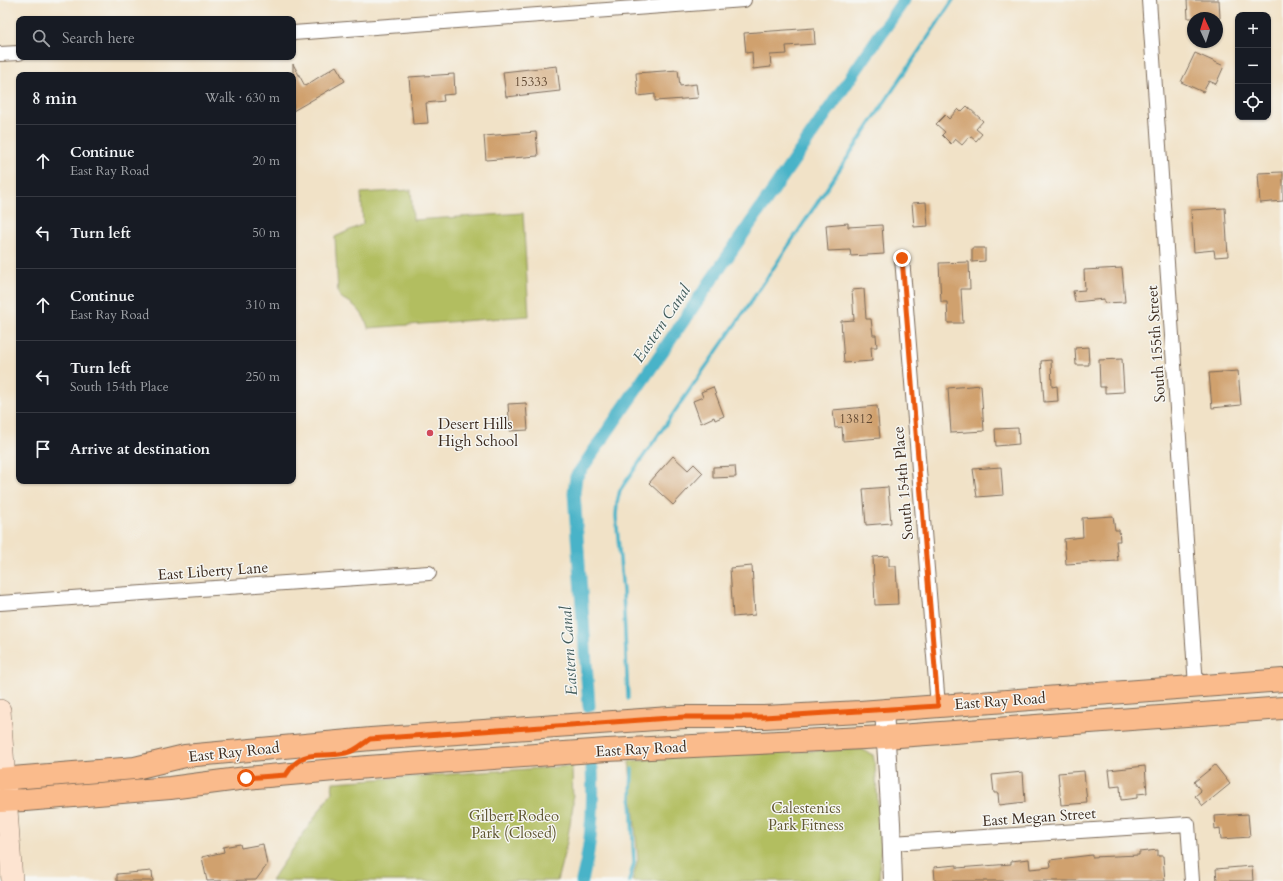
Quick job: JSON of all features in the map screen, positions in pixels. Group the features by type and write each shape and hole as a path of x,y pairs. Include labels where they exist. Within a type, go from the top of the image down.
{"main road":[{"name":"East Ray Road","path":"2,779 135,768 184,756 370,739 684,717 764,717 884,710 1283,680"},
{"path":"1103,722 1122,708 1171,702 1190,695 1196,686"},
{"name":"East Ray Road","path":"3,801 170,788 246,778 606,750 885,737 1283,708"},
{"path":"0,710 3,801 12,881"},
{"path":"286,775 293,763 301,758 348,753 370,739"}],"street":[{"path":"296,33 671,3 744,0"},
{"name":"South 155th Street","path":"1149,0 1196,686"},
{"path":"0,54 16,53"},
{"name":"South 154th Place","path":"902,258 938,706"},
{"name":"East Liberty Lane","path":"0,603 429,573"},
{"path":"884,710 893,881"},
{"name":"East Megan Street","path":"892,843 1188,824 1192,881"}],"green space":[{"path":"411,190 413,220 523,213 529,316 368,328 364,317 359,311 338,293 335,237 363,224 361,193"},
{"name":"Calestenics Park Fitness","path":"861,749 873,755 875,765 881,845 879,881 632,881 638,859 629,761 679,756"},
{"name":"Gilbert Rodeo Park (Closed)","path":"572,766 573,805 567,842 557,881 271,881 332,792 333,782"}],"building":[{"path":"1187,0 1219,0 1220,12 1188,12"},
{"path":"814,28 815,44 786,46 787,54 770,55 771,67 753,69 752,52 746,53 744,33"},
{"path":"1195,53 1224,66 1216,84 1209,81 1203,92 1181,82"},
{"path":"293,64 305,86 336,66 345,81 296,109 296,72 293,72"},
{"path":"557,66 560,91 506,97 503,72"},
{"path":"678,70 680,86 696,84 698,98 655,101 655,94 638,96 636,73"},
{"path":"454,74 455,94 443,95 444,101 426,103 428,123 413,124 409,77"},
{"path":"967,106 983,121 976,129 982,134 976,141 970,136 962,145 955,139 951,144 942,135 945,132 936,124 945,115 949,119 958,109 961,112"},
{"path":"536,132 538,156 486,160 484,136"},
{"path":"1283,172 1283,201 1260,203 1258,173"},
{"path":"926,202 928,226 914,227 912,203"},
{"path":"1225,208 1228,256 1215,257 1214,250 1194,252 1191,210"},
{"path":"848,223 848,227 882,225 884,254 851,256 850,250 828,251 826,225"},
{"path":"972,248 985,248 985,261 972,262"},
{"path":"969,262 970,289 961,289 963,323 948,323 947,302 941,302 939,263"},
{"path":"1122,268 1125,302 1104,303 1104,299 1075,302 1073,291 1085,290 1084,270"},
{"path":"864,289 866,319 871,319 873,335 876,335 877,347 871,347 872,361 844,363 841,321 854,320 852,290"},
{"path":"1088,347 1089,365 1076,365 1075,348"},
{"path":"1122,359 1124,392 1105,393 1105,387 1100,387 1099,360"},
{"path":"1051,360 1052,387 1057,386 1058,401 1044,402 1041,361"},
{"path":"1238,371 1241,405 1212,408 1209,373"},
{"path":"981,385 984,431 951,433 948,388"},
{"path":"713,387 724,416 715,420 714,417 701,423 693,401 703,397 701,392"},
{"path":"526,403 528,430 510,431 508,404"},
{"path":"877,406 880,438 843,441 842,427 835,428 833,410"},
{"path":"1018,428 1019,444 996,446 995,429"},
{"path":"673,456 688,470 694,464 703,473 673,505 649,483"},
{"path":"735,466 736,477 713,478 713,467"},
{"path":"1001,467 1003,495 977,497 973,469"},
{"path":"888,487 891,523 866,525 863,489"},
{"path":"1113,516 1115,530 1119,530 1120,541 1116,541 1118,561 1066,564 1064,539 1083,537 1082,518"},
{"path":"889,556 889,566 896,566 898,604 875,605 873,557"},
{"path":"752,566 755,615 733,617 730,568"},
{"path":"1215,765 1230,784 1203,806 1195,796 1201,791 1194,782"},
{"path":"1145,766 1147,793 1137,794 1137,798 1121,800 1120,786 1111,787 1109,770"},
{"path":"1084,771 1087,803 1061,805 1058,773"},
{"path":"1023,772 1025,802 999,805 998,793 994,793 992,775"},
{"path":"1248,814 1250,837 1221,839 1220,828 1215,829 1214,816"},
{"path":"240,844 241,848 263,844 267,865 256,880 207,881 202,857 224,852 223,847"},
{"path":"1158,850 1158,856 1163,856 1165,881 935,881 934,867 957,865 957,868 1011,864 1011,861 1029,859 1030,869 1051,867 1050,860 1092,855 1092,857 1139,855 1139,852"},
{"path":"1252,866 1253,881 1217,881 1216,869"},
{"path":"152,871 153,881 117,881 117,874"}],"waterway":[{"name":"Eastern Canal","path":"589,706 574,493 576,477 904,0"},
{"path":"628,698 623,592 616,516 620,490 746,309 953,0"},
{"name":"Eastern Canal","path":"582,881 592,825 592,768"},
{"path":"629,881 634,863 631,798 632,769"}],"place":[{"name":"Desert Hills High School","path":"430,433"}],"route":[{"path":"246,778 286,775 293,763 301,758 306,756 348,753 370,739 564,724 684,717 764,717 938,706 902,258"}]}
